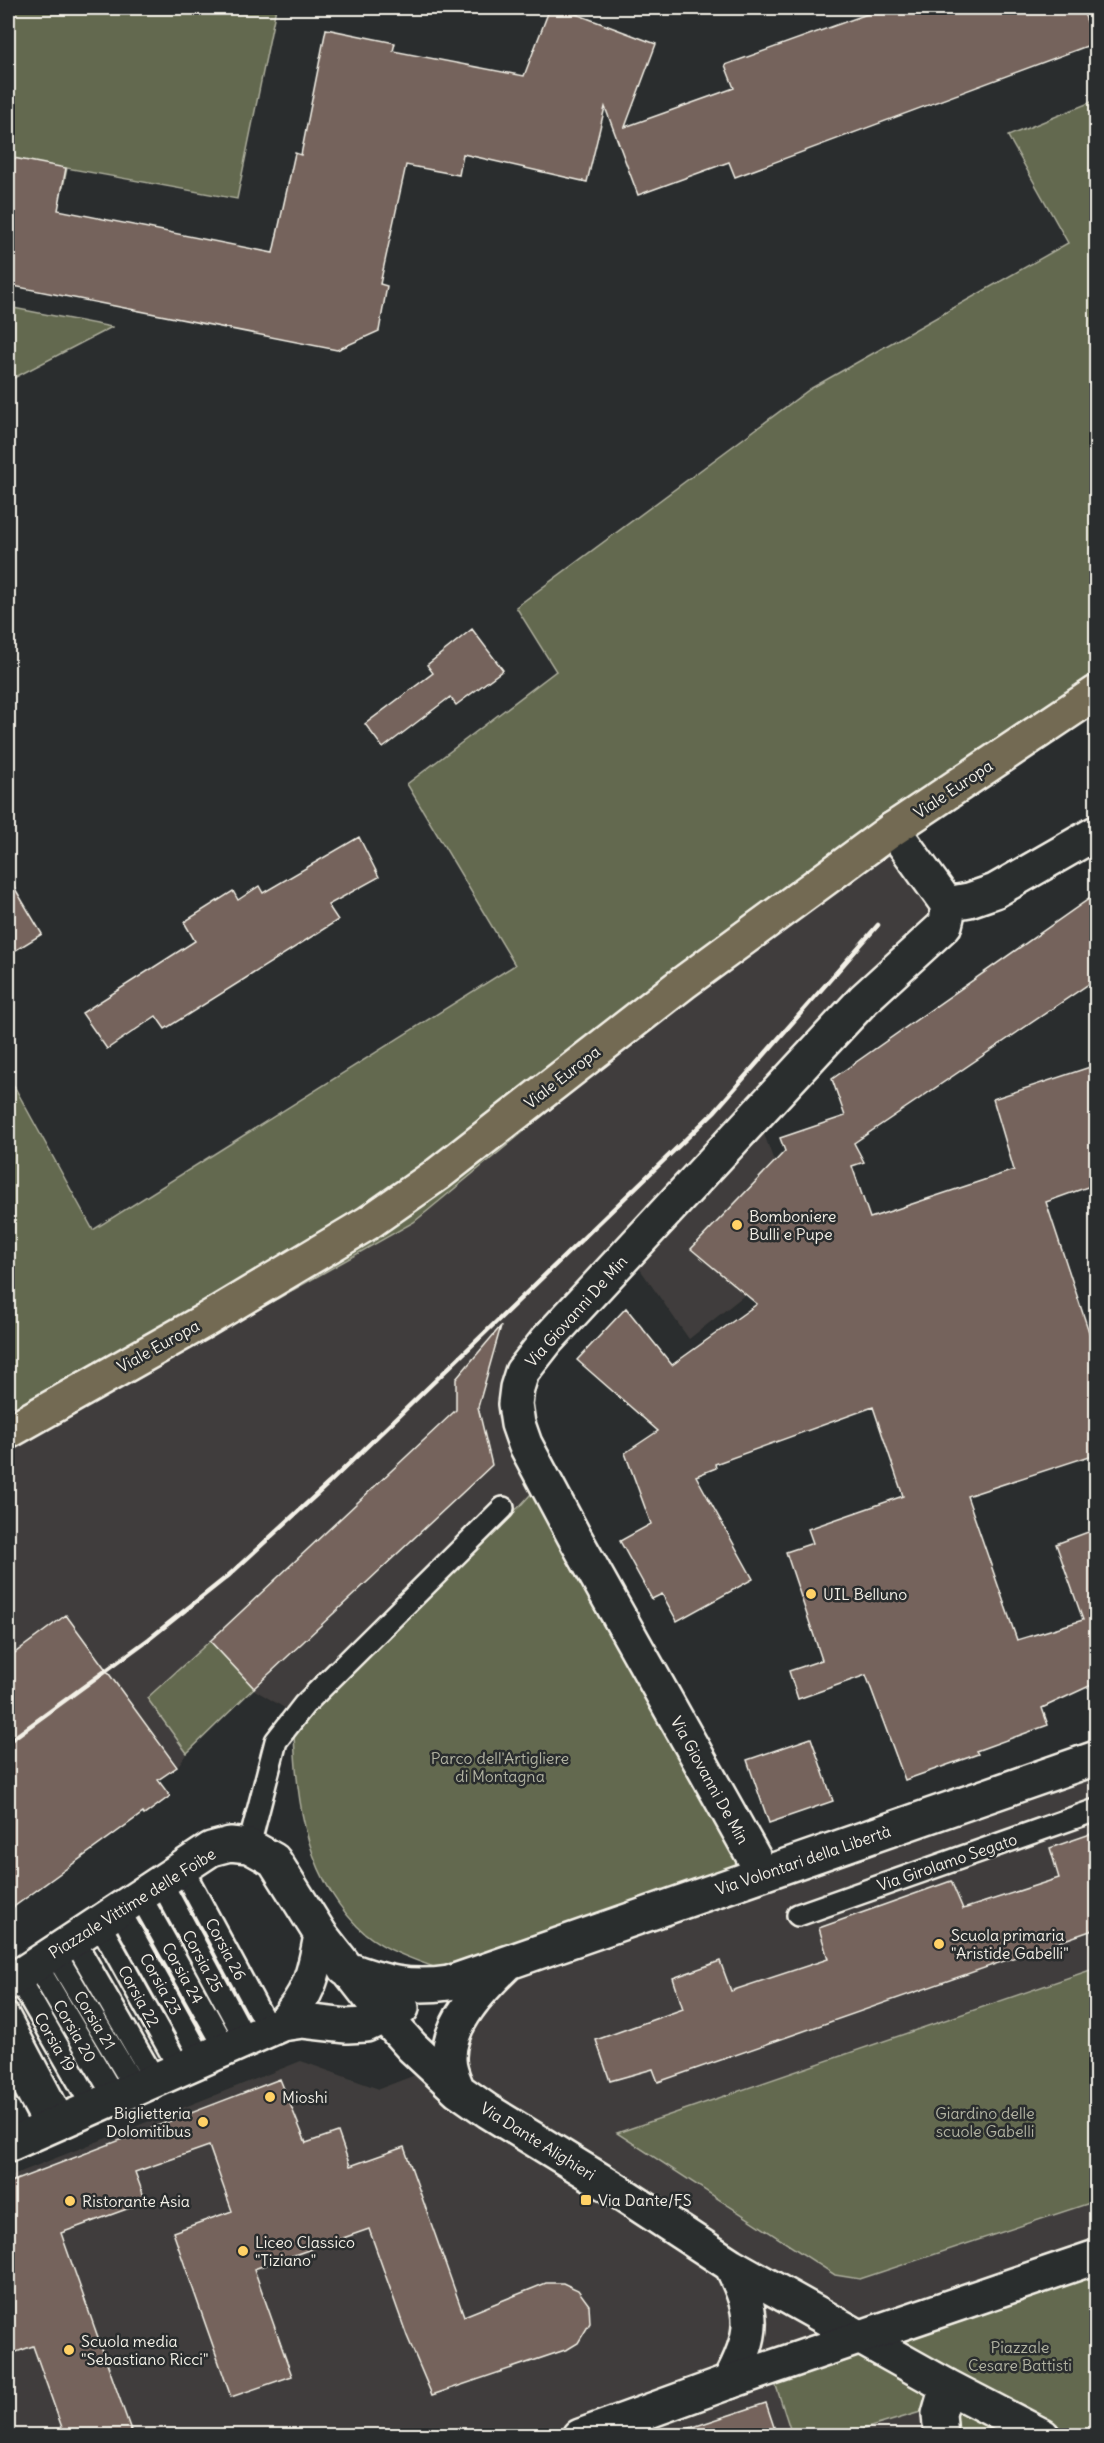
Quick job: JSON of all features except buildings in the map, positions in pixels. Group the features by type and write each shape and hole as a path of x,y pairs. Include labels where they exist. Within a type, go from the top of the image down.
{"main road":[{"name":"Viale Europa","path":"8,1432 368,1223 438,1174 683,983 893,829 1096,693"}],"street":[{"path":"893,829 947,904 969,900 995,891 1096,833"},
{"name":"Via Giovanni De Min","path":"763,1874 525,1444 518,1424 515,1404 517,1388 522,1372 555,1332 864,999 945,925 947,904"},
{"name":"Via Volontari della Libertà","path":"345,1968 372,1979 396,1984 422,1987 448,1983 1096,1758"},
{"name":"Piazzale Vittime delle Foibe","path":"89,1929 211,1849 230,1844 249,1845"},
{"path":"249,1845 274,1860 321,1935 345,1968"},
{"path":"146,2084 297,2007 314,1975 321,1935"},
{"name":"Via Volontari della Libertà","path":"458,2090 451,2073 449,2060 454,2033 477,1997 509,1962"},
{"name":"Via Dante Alighieri","path":"345,1968 412,2047 458,2090 731,2265 859,2338"},
{"name":"Via Volontari della Libertà","path":"146,2084 303,2021 347,2026 366,2025 386,2018 448,1983"},
{"path":"580,2436 729,2382 1096,2257"},
{"path":"729,2382 740,2363 746,2343 749,2313 746,2297 731,2265"},
{"path":"859,2338 1043,2436"},
{"path":"940,2436 939,2414 947,2386"}],"lane":[{"path":"249,1845 276,1741 304,1705 504,1508"},
{"name":"Via Girolamo Segato","path":"798,1915 1096,1810"},
{"name":"Corsia 21","path":"89,1929 146,2084"},
{"name":"Corsia 19","path":"89,1929 146,2084"},
{"name":"Corsia 23","path":"89,1929 146,2084"},
{"name":"Corsia 25","path":"89,1929 146,2084"},
{"path":"8,2014 146,2084"},
{"path":"8,2058 146,2084"},
{"path":"8,2107 146,2084"}],"shaded area":[{"path":"891,844 956,934 763,1131 805,1247 689,1339 635,1262 530,1374 524,1422 542,1482 520,1506 293,1713 253,1689 190,1749 177,1767 8,1889 8,1450 414,1222 609,1061"},
{"path":"1096,1752 1096,2251 768,2361 792,2435 8,2436 8,2177 301,2061 379,2089 462,2057 442,1970"},
{"path":"925,2411 936,2436 844,2436"}],"green space":[{"path":"8,8 276,8 237,199 67,168 63,187 8,176"},
{"path":"1096,100 1096,679 891,844 609,1061 414,1222 8,1450 8,1075 93,1230 515,965 407,784 556,671 516,607 810,389 1068,243 1008,136"},
{"path":"8,307 112,327 8,381"},
{"name":"Parco dell'Artigliere di Montagna","path":"542,1482 765,1867 442,1970 375,1941 357,1926 338,1903 323,1879 312,1853 305,1826 296,1770 293,1713 520,1506"},
{"path":"210,1641 254,1688 187,1753 147,1698"},
{"name":"Giardino delle scuole Gabelli","path":"1096,1968 1096,2201 860,2279 835,2275 617,2133"},
{"name":"Piazzale Cesare Battisti","path":"1096,2251 1096,2435 936,2435 924,2411 844,2435 792,2435 768,2361"}],"railway":[{"path":"8,1742 149,1639 228,1576 329,1483 714,1112 878,925"}],"place":[{"name":"Bomboniere Bulli e Pupe","path":"737,1225"},
{"name":"UIL Belluno","path":"811,1594"},
{"name":"Scuola primaria \"Aristide Gabelli\"","path":"939,1944"},
{"name":"Mioshi","path":"270,2097"},
{"name":"Biglietteria Dolomitibus","path":"203,2122"},
{"name":"Via Dante/FS","path":"586,2200"},
{"name":"Ristorante Asia","path":"70,2201"},
{"name":"Liceo Classico \"Tiziano\"","path":"243,2251"},
{"name":"Scuola media \"Sebastiano Ricci\"","path":"69,2350"}]}
